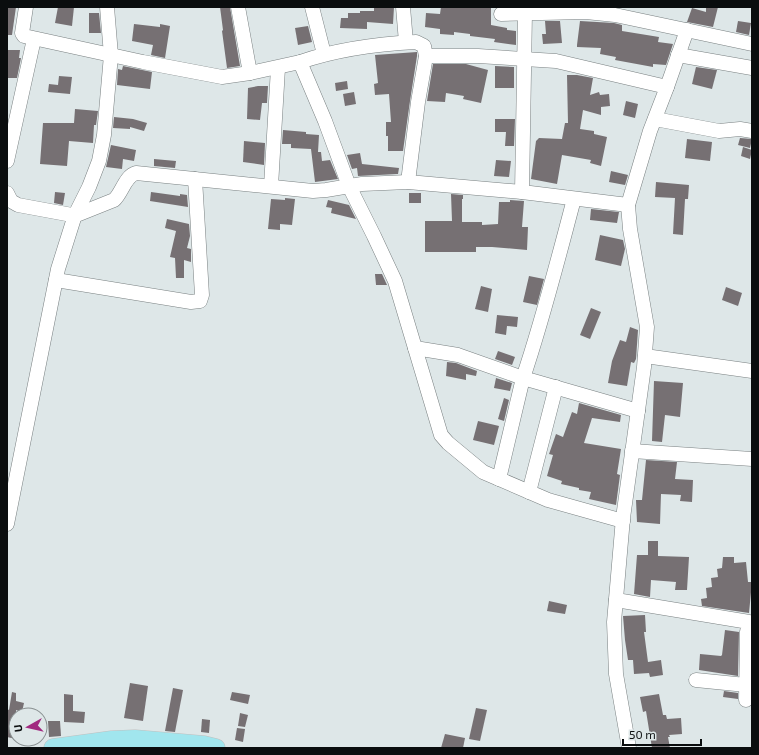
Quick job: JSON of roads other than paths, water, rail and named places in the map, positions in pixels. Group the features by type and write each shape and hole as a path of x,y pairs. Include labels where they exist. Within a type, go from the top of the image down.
{"main road":[{"path":"53,748 86,746 116,740 135,739 216,748"}],"street":[{"path":"26,7 22,33 24,36 222,77 278,68 324,54 355,48 406,42 416,42 422,44 424,46 426,56 418,102 408,182"},
{"path":"7,524 60,259 75,215 89,187 100,154 104,135 111,55 107,7"},
{"path":"238,7 250,73"},
{"path":"312,7 324,54"},
{"path":"403,7 406,42"},
{"path":"501,14 525,12 586,12 615,15 752,44"},
{"path":"522,192 525,12"},
{"path":"629,748 616,674 614,622 623,521 648,327 630,229 628,205 650,132 687,30"},
{"path":"7,160 34,39"},
{"path":"678,55 752,68"},
{"path":"426,56 478,56 556,61 667,86"},
{"path":"300,62 325,121 349,186 395,281 441,435 448,443 483,472 548,500 623,521"},
{"path":"271,186 278,68"},
{"path":"655,119 719,130 740,129 752,131"},
{"path":"7,193 11,201 18,205 75,215 114,200 119,196 133,174 313,191 349,186 408,182 522,192 628,205"},
{"path":"56,280 191,302 200,301 202,295 195,179"},
{"path":"499,479 523,378 554,278 574,199"},
{"path":"415,348 458,355 523,378 638,411"},
{"path":"645,356 752,371"},
{"path":"529,492 556,387"},
{"path":"632,451 752,459"},
{"path":"616,600 750,622 747,632 746,700"},
{"path":"696,680 746,685"}]}
